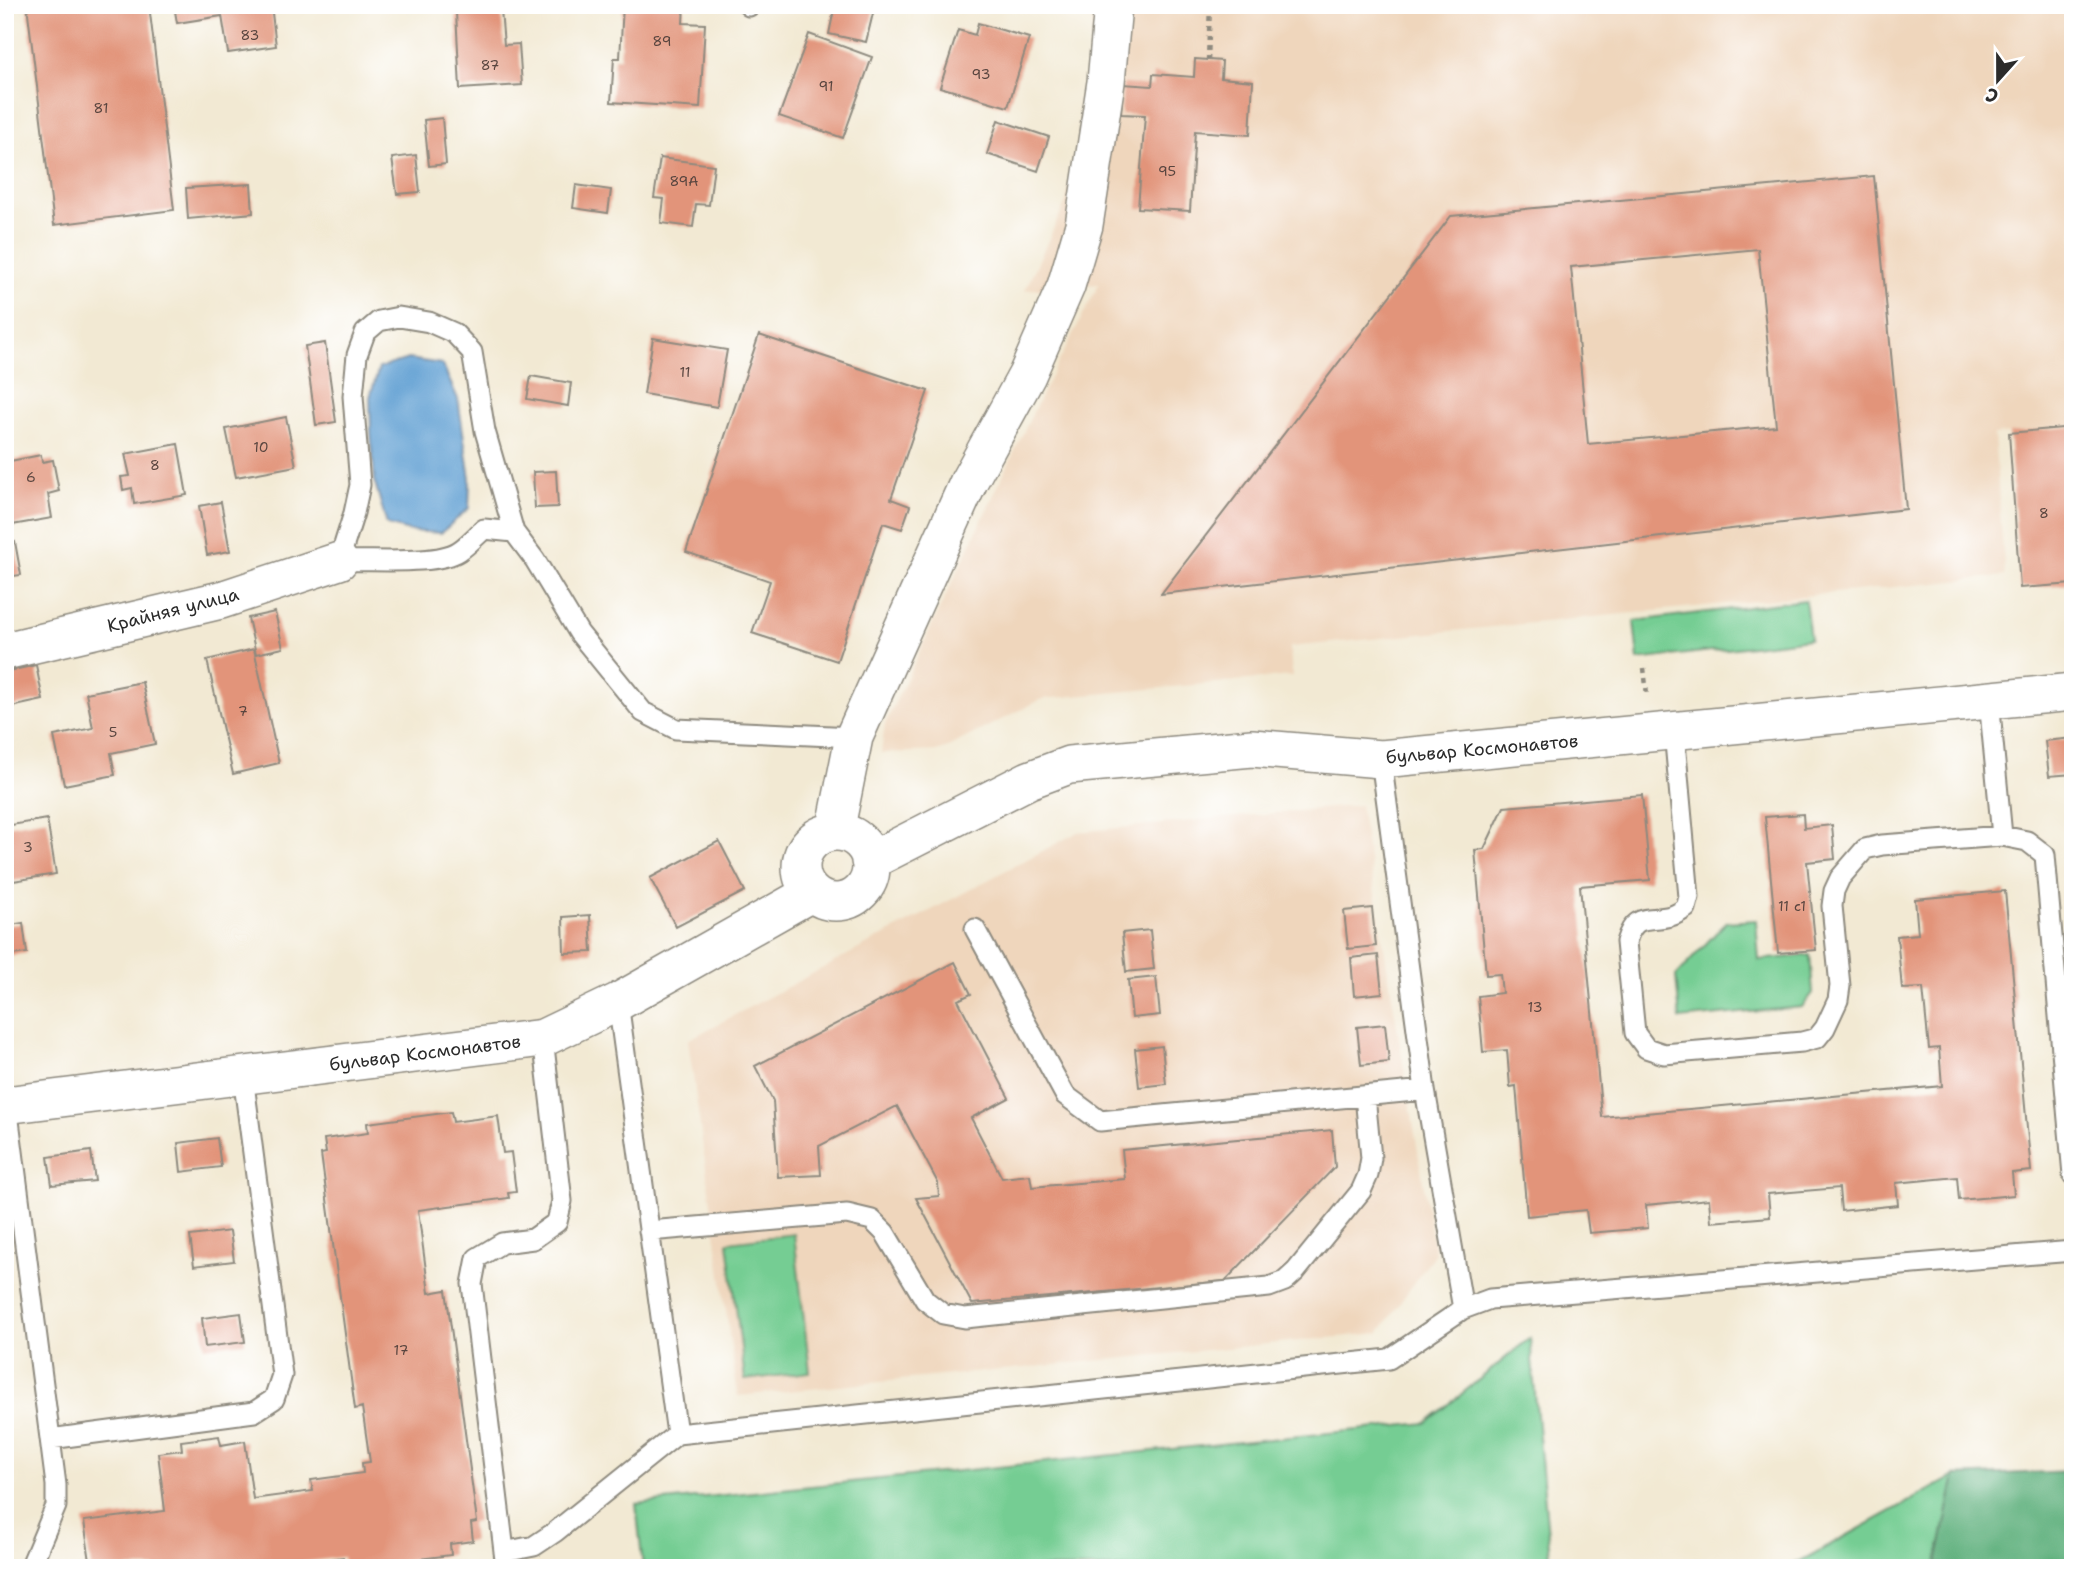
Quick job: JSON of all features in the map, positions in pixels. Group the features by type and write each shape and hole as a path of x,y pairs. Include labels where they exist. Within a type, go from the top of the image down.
{"street":[{"path":"835,832 854,737 969,481 1027,375 1066,286 1084,225 1106,82 1113,5"},
{"name":"Крайняя улица","path":"5,651 221,600 339,561"},
{"name":"бульвар Космонавтов","path":"870,862 1029,780 1069,765 1252,748 1381,759 2073,692"},
{"path":"835,832 849,834 860,842 870,862 868,881 861,892 849,900 836,902 822,900 811,893 803,881 800,868 803,854 810,843 822,835 835,832"},
{"name":"бульвар Космонавтов","path":"6,1105 543,1038 618,1002 811,893"}],"lane":[{"path":"514,532 484,529 458,552 421,561 339,561 355,513 360,485 353,396 357,355 365,333 379,321 399,317 429,322 454,333 472,352 485,431 514,532 535,560 579,633 643,712 676,729 854,737"},
{"path":"1989,700 2002,836"},
{"path":"1674,731 1689,897 1686,908 1672,916 1644,918 1630,928 1626,942 1635,1033 1646,1048 1664,1054 1802,1042 1817,1038 1830,1020 1840,986 1832,906 1834,891 1840,878 1865,849 1882,845 2002,836 2027,841 2045,855 2073,1175"},
{"path":"1381,759 1425,1090 1463,1309"},
{"path":"975,929 1065,1095 1100,1121 1425,1090"},
{"path":"618,1002 677,1434"},
{"path":"543,1038 562,1200 557,1222 533,1239 502,1243 477,1258 472,1284 505,1560 555,1532 677,1434 1389,1359 1463,1309 1490,1299 2073,1251"},
{"path":"50,1439 254,1412 274,1399 282,1375 243,1076"},
{"path":"649,1231 847,1214 872,1220 885,1233 925,1300 943,1314 965,1318 1269,1287 1285,1281 1296,1271 1361,1191 1371,1158 1365,1096"},
{"path":"6,1105 56,1485 56,1506 30,1568"}],"path":[{"path":"1208,61 1210,5"}],"shaded area":[{"path":"1093,5 2073,5 2073,427 1994,435 2005,576 1290,647 1292,676 1042,699 940,751 881,753 885,724 1038,402 1099,284 1025,290 1066,202 1090,90"},
{"path":"1360,805 1435,1253 1379,1333 738,1396 688,1040 1078,832"}],"green space":[{"path":"1805,600 1810,639 1638,660 1634,621"},
{"path":"1756,920 1759,960 1810,955 1813,993 1802,1007 1680,1019 1676,976 1726,922"},
{"path":"794,1234 810,1372 745,1380 728,1242"},
{"path":"1530,1338 1551,1568 643,1568 636,1504 1426,1423"},
{"path":"2073,1471 2073,1568 1936,1568 1955,1476"},
{"path":"1955,1476 1936,1568 1788,1568"}],"water":[{"path":"408,359 442,364 458,399 470,478 469,508 441,533 409,531 387,525 375,483 370,397 379,368"}],"building":[{"path":"27,5 149,5 174,210 54,225"},
{"path":"174,5 271,5 276,46 228,53 222,16 177,23"},
{"path":"623,5 684,5 683,23 705,24 700,108 611,102 614,58 620,58"},
{"path":"835,5 875,5 866,42 829,34"},
{"path":"501,10 504,45 519,44 522,85 460,89 456,12"},
{"path":"978,23 1029,38 1008,107 940,87 958,30 975,35"},
{"path":"809,34 872,57 843,138 779,116"},
{"path":"1195,59 1222,61 1221,78 1253,81 1250,135 1195,131 1190,211 1138,208 1145,115 1121,114 1123,84 1152,86 1153,74 1194,77"},
{"path":"442,118 446,164 429,166 424,120"},
{"path":"998,120 1049,137 1038,171 987,154"},
{"path":"416,155 420,192 397,194 392,158"},
{"path":"660,158 714,165 709,205 696,204 693,227 661,223 664,199 654,198"},
{"path":"1874,176 1906,509 1161,594 1451,216","holes":["1758,249 1776,426 1588,444 1571,267"]},
{"path":"251,184 253,213 188,219 186,188"},
{"path":"576,185 611,190 608,213 573,208"},
{"path":"759,335 928,391 891,499 910,506 902,529 883,523 837,661 752,633 770,581 686,552"},
{"path":"653,338 727,350 717,407 644,394"},
{"path":"325,343 336,422 316,425 305,346"},
{"path":"531,376 571,383 568,406 527,399"},
{"path":"286,417 296,466 236,477 226,429"},
{"path":"2073,427 2073,584 2020,588 2009,433"},
{"path":"178,444 187,495 134,504 132,488 123,490 121,477 130,476 125,454"},
{"path":"41,455 42,462 53,460 59,491 48,494 52,518 12,525 5,495 5,462"},
{"path":"556,471 558,507 535,508 533,472"},
{"path":"221,502 230,551 207,555 199,506"},
{"path":"15,542 21,575 5,577 5,544"},
{"path":"275,612 283,648 256,654 248,618"},
{"path":"254,649 279,763 233,774 207,660"},
{"path":"36,665 43,700 11,707 5,672"},
{"path":"142,682 155,744 111,753 115,775 64,785 54,736 93,728 86,693"},
{"path":"2073,738 2073,774 2049,776 2045,741"},
{"path":"1642,795 1650,880 1580,886 1602,1117 1942,1086 1939,1048 1929,1049 1923,988 1902,989 1897,936 1918,934 1915,899 2005,891 2031,1171 2012,1173 2014,1195 1959,1200 1957,1177 1896,1183 1898,1205 1841,1211 1839,1188 1768,1194 1770,1217 1711,1222 1709,1199 1646,1205 1648,1228 1589,1233 1586,1210 1527,1216 1516,1086 1510,1087 1507,1050 1483,1052 1478,996 1502,993 1500,974 1486,975 1475,850 1484,849 1504,807"},
{"path":"1803,814 1804,828 1832,825 1835,859 1807,862 1816,950 1778,953 1765,817"},
{"path":"47,819 56,874 7,882 5,826"},
{"path":"719,841 745,891 676,927 650,878"},
{"path":"1372,908 1376,946 1348,949 1344,911"},
{"path":"590,915 592,952 564,953 563,917"},
{"path":"23,923 27,953 5,956 5,926"},
{"path":"1150,930 1154,969 1126,972 1122,933"},
{"path":"1378,955 1382,993 1354,996 1351,958"},
{"path":"955,962 971,994 958,1000 1009,1098 971,1118 1002,1178 1030,1175 1032,1187 1125,1179 1122,1150 1332,1130 1335,1167 1225,1281 972,1304 916,1198 939,1196 938,1183 897,1106 819,1146 821,1175 778,1177 773,1101 755,1066"},
{"path":"1156,977 1160,1015 1132,1018 1128,980"},
{"path":"1385,1024 1389,1062 1361,1065 1357,1027"},
{"path":"1162,1046 1166,1084 1139,1087 1135,1049"},
{"path":"451,1112 453,1122 498,1116 503,1153 511,1152 516,1192 508,1193 509,1198 418,1210 429,1293 446,1290 477,1522 471,1523 473,1541 450,1544 451,1555 349,1568 345,1568 343,1557 278,1568 91,1568 84,1521 165,1511 158,1453 182,1450 181,1441 219,1436 221,1445 245,1441 253,1499 313,1491 311,1480 363,1473 362,1463 370,1462 362,1407 355,1409 321,1154 326,1153 324,1139 368,1133 367,1123"},
{"path":"217,1138 221,1167 181,1172 178,1143"},
{"path":"91,1151 95,1181 52,1185 48,1157"},
{"path":"230,1231 234,1261 194,1266 190,1236"},
{"path":"241,1313 245,1342 205,1347 202,1318"}]}
